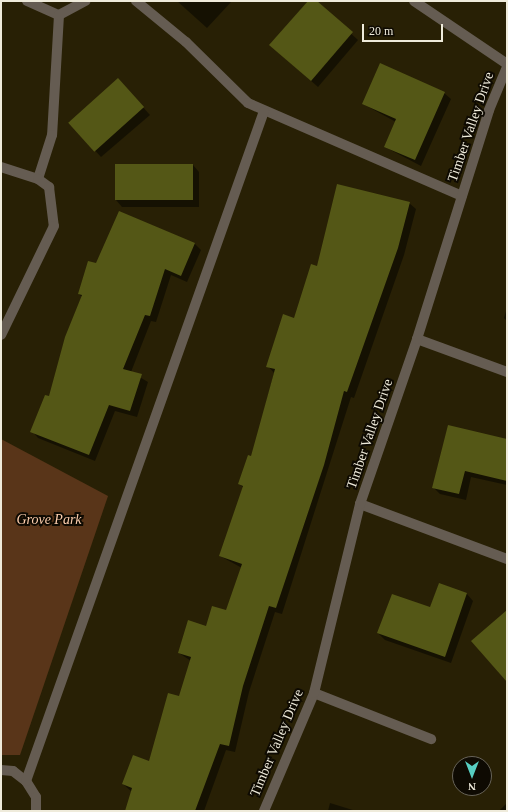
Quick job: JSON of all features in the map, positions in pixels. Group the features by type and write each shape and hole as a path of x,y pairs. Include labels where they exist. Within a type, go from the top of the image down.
{"street":[{"path":"27,1 59,15"},
{"path":"59,15 85,1"},
{"path":"136,1 186,42 248,103 462,196"},
{"path":"414,1 507,64"},
{"path":"38,179 52,135 59,15"},
{"name":"Timber Valley Drive","path":"264,811 314,693 360,504 417,339 489,110 507,68"},
{"path":"26,781 264,111"},
{"path":"1,167 38,179 48,187 54,226 1,335"},
{"path":"417,339 507,372"},
{"path":"360,504 507,559"},
{"path":"314,693 431,739"},
{"path":"1,770 13,771 26,781 36,797 36,811"}],"green space":[{"name":"Grove Park","path":"1,439 108,496 20,755 1,755"}],"building":[{"path":"308,1 317,1 353,32 311,81 269,45"},
{"path":"380,63 445,92 415,160 384,147 396,119 362,104"},
{"path":"118,78 144,107 94,152 68,123"},
{"path":"115,164 193,164 193,200 115,200"},
{"path":"337,184 410,202 398,248 347,392 344,391 324,465 276,608 269,606 243,686 229,746 220,744 195,811 125,811 132,788 122,784 133,755 149,761 168,693 179,696 191,657 178,653 188,620 206,626 212,606 226,610 242,564 219,556 243,486 238,484 248,455 251,456 275,369 266,367 283,314 294,318 311,264 317,266"},
{"path":"119,211 195,243 181,276 165,269 150,316 145,315 123,369 142,374 130,411 109,405 89,455 30,432 45,395 49,396 65,337 82,295 78,294 88,261 96,263"},
{"path":"448,425 507,439 507,481 465,471 459,494 432,488"},
{"path":"439,583 467,593 445,657 377,633 392,594 430,607"},
{"path":"507,610 507,682 471,641"}]}
